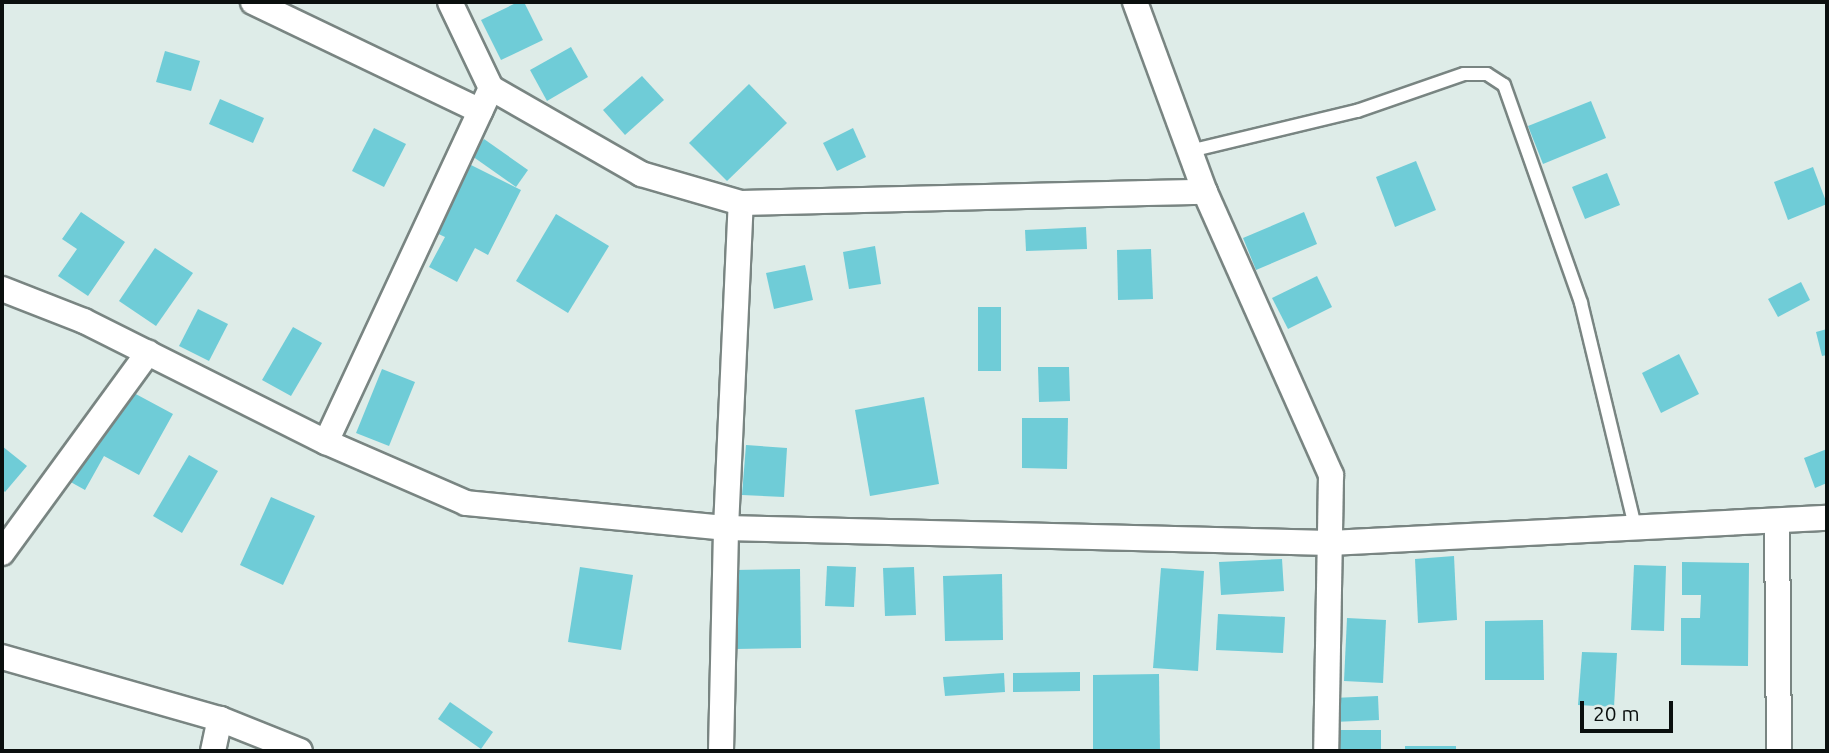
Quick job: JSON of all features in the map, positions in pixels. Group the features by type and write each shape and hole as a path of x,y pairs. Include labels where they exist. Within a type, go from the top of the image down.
{"street":[{"path":"253,2 480,111"},
{"path":"450,2 491,88 641,174 741,203 1205,192"},
{"path":"1135,2 1205,192 1331,475 1326,751"},
{"path":"326,442 491,88"},
{"path":"722,751 726,528 741,203"},
{"path":"2,289 84,321 326,442 466,503 726,528 1330,543 1635,527 1777,523 1827,518"},
{"path":"2,553 148,353"},
{"path":"1777,523 1779,751"},
{"path":"2,657 220,719 300,751"},
{"path":"212,751 220,719"}],"lane":[{"path":"1190,151 1357,111 1464,74 1488,74 1504,85 1581,303 1635,527"}],"building":[{"path":"518,2 524,2 543,40 501,60 481,20"},
{"path":"571,47 588,77 547,101 530,70"},
{"path":"165,51 200,61 191,91 156,82"},
{"path":"642,76 664,100 625,135 603,110"},
{"path":"749,84 787,123 727,181 689,143"},
{"path":"220,99 264,118 253,143 209,124"},
{"path":"1591,101 1606,138 1543,164 1528,126"},
{"path":"374,128 406,144 384,187 352,171"},
{"path":"853,128 866,157 837,171 823,143"},
{"path":"484,139 528,170 516,187 472,156"},
{"path":"1416,161 1436,210 1395,227 1376,177"},
{"path":"465,162 521,190 488,255 475,248 457,282 429,267 445,237 430,230"},
{"path":"1813,167 1827,204 1788,220 1774,182"},
{"path":"1607,173 1620,205 1585,219 1572,187"},
{"path":"81,212 125,242 88,296 58,276 77,249 62,239"},
{"path":"1304,212 1317,244 1256,270 1243,238"},
{"path":"556,214 609,246 568,313 516,281"},
{"path":"1086,227 1087,249 1026,251 1025,230"},
{"path":"875,246 881,284 849,289 843,252"},
{"path":"155,248 193,273 156,326 119,301"},
{"path":"1151,249 1153,299 1118,300 1117,250"},
{"path":"805,265 813,300 774,309 766,273"},
{"path":"1317,276 1332,307 1288,329 1272,298"},
{"path":"1801,282 1810,300 1778,317 1768,299"},
{"path":"978,307 1001,307 1001,371 978,371"},
{"path":"198,309 228,324 209,361 179,346"},
{"path":"293,327 322,343 291,396 262,380"},
{"path":"1827,329 1827,355 1822,356 1816,332"},
{"path":"1679,354 1699,394 1661,413 1642,373"},
{"path":"1038,367 1069,367 1070,401 1039,402"},
{"path":"382,369 415,382 389,446 356,433"},
{"path":"119,385 173,414 139,475 104,456 85,490 67,480"},
{"path":"924,397 939,484 870,496 855,410"},
{"path":"1022,418 1068,418 1067,469 1022,468"},
{"path":"746,445 787,448 784,497 742,495"},
{"path":"2,446 27,466 5,492 2,489"},
{"path":"1827,449 1827,483 1815,488 1804,458"},
{"path":"189,455 218,471 182,533 153,516"},
{"path":"271,497 315,516 283,585 240,565"},
{"path":"1454,556 1457,620 1418,623 1415,559"},
{"path":"1282,559 1284,591 1221,595 1219,562"},
{"path":"1682,562 1749,563 1748,666 1681,665 1681,618 1700,618 1701,595 1682,595"},
{"path":"1634,565 1666,566 1664,631 1631,630"},
{"path":"827,566 856,567 854,607 825,606"},
{"path":"580,567 633,575 621,650 568,642"},
{"path":"914,567 916,615 885,616 883,568"},
{"path":"1161,568 1204,571 1198,671 1153,668"},
{"path":"800,569 801,648 735,649 734,570"},
{"path":"1002,574 1003,640 945,641 943,576"},
{"path":"1218,614 1285,617 1283,653 1216,650"},
{"path":"1347,618 1386,620 1383,683 1344,681"},
{"path":"1543,620 1544,680 1485,680 1485,621"},
{"path":"1582,652 1617,653 1614,707 1578,705"},
{"path":"1080,672 1080,691 1013,692 1013,673"},
{"path":"1004,673 1005,692 945,696 943,677"},
{"path":"1159,674 1160,751 1093,751 1093,675"},
{"path":"1378,696 1379,720 1334,722 1333,698"},
{"path":"450,702 493,732 481,749 438,719"},
{"path":"1331,730 1381,730 1381,751 1331,751"},
{"path":"1405,746 1456,746 1456,751 1405,751"}]}
